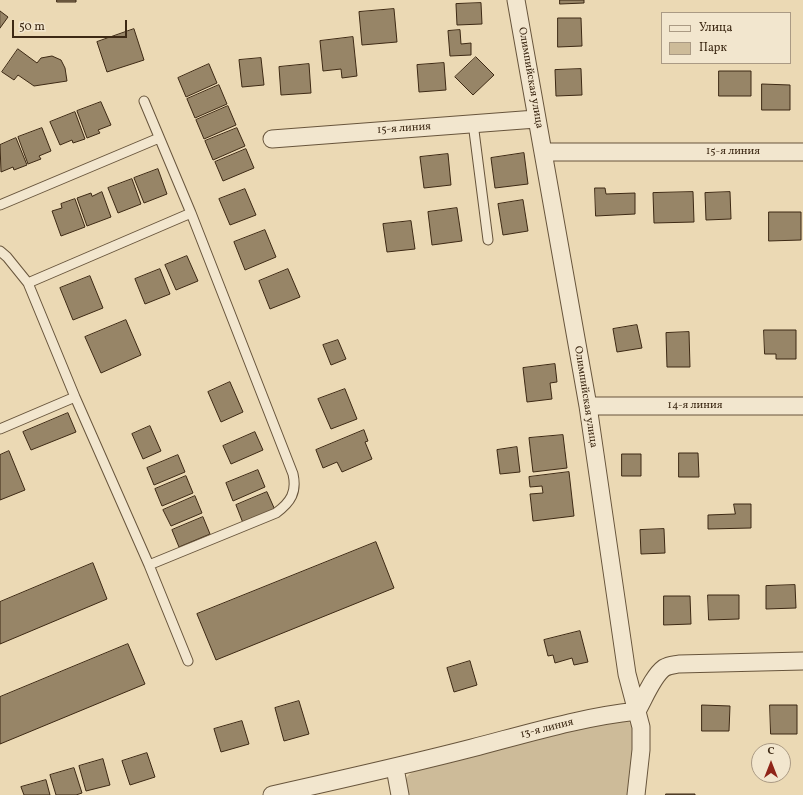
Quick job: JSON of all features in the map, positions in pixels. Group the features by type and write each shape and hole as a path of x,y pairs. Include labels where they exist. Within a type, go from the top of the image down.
{"street":[{"name":"Олимпийская улица","path":"516,0 588,406 627,674 632,698 637,711 641,736 636,795"},
{"name":"15-я линия","path":"272,138 536,118"},
{"name":"15-я линия","path":"544,152 803,152"},
{"name":"14-я линия","path":"588,406 803,406"},
{"path":"637,711 656,676 669,665 803,661"},
{"name":"13-я линия","path":"272,795 395,768 577,721 611,714 637,711"},
{"path":"395,768 400,795"}],"lane":[{"path":"144,101 191,213 293,474 295,484 293,496 285,506 276,513 149,565"},
{"path":"473,123 488,240"},
{"path":"0,205 159,138"},
{"path":"28,283 191,213"},
{"path":"0,251 7,257 28,283 75,397 149,565 188,660"},
{"path":"0,429 75,397"}],"green space":[{"path":"621,718 628,721 634,727 631,795 404,795 406,778 412,772 422,768"}],"building":[{"path":"57,0 76,0 76,2 57,2"},
{"path":"560,0 584,0 584,3 560,4"},
{"path":"481,3 482,24 457,25 456,4"},
{"path":"394,9 397,42 362,45 359,12"},
{"path":"0,11 8,17 0,28"},
{"path":"558,18 581,18 582,46 558,47"},
{"path":"134,29 144,60 107,72 97,42"},
{"path":"460,30 461,44 471,43 471,55 450,56 448,31"},
{"path":"353,37 357,76 342,78 341,69 323,71 320,41"},
{"path":"18,49 37,63 41,58 52,56 61,60 65,68 67,81 34,86 18,75 14,80 2,72"},
{"path":"476,57 494,75 473,95 455,77"},
{"path":"261,58 264,85 242,87 239,60"},
{"path":"444,63 446,90 419,92 417,65"},
{"path":"209,64 217,83 186,97 178,78"},
{"path":"309,64 311,93 281,95 279,67"},
{"path":"581,69 582,95 556,96 555,70"},
{"path":"719,71 751,71 751,96 719,96"},
{"path":"762,84 790,85 790,110 762,110"},
{"path":"219,85 227,104 195,118 187,99"},
{"path":"101,102 111,125 98,130 100,133 87,138 77,111"},
{"path":"228,106 236,125 204,139 196,120"},
{"path":"75,112 85,139 73,143 72,140 60,145 50,122"},
{"path":"42,128 51,151 39,156 41,159 28,164 18,137"},
{"path":"237,128 245,146 213,160 205,141"},
{"path":"16,138 27,165 14,170 13,167 1,172 0,145"},
{"path":"246,149 254,168 223,181 215,162"},
{"path":"524,153 528,184 495,188 491,158"},
{"path":"448,154 451,185 424,188 420,157"},
{"path":"158,169 167,194 144,203 134,178"},
{"path":"132,179 141,204 118,213 108,188"},
{"path":"595,188 605,188 606,194 635,193 635,214 596,216"},
{"path":"245,189 256,215 230,225 219,199"},
{"path":"102,192 111,217 87,226 77,198 91,193 92,196"},
{"path":"693,192 694,222 654,223 653,193"},
{"path":"730,192 731,219 706,220 705,193"},
{"path":"75,199 85,227 61,236 52,211 62,208 61,204"},
{"path":"523,200 528,231 503,235 498,204"},
{"path":"457,208 462,241 432,245 428,212"},
{"path":"769,212 801,212 801,240 769,241"},
{"path":"411,221 415,249 387,252 383,224"},
{"path":"265,230 276,257 245,270 234,242"},
{"path":"187,256 198,281 176,290 165,265"},
{"path":"160,269 170,294 145,304 135,279"},
{"path":"288,269 300,297 270,309 259,281"},
{"path":"90,276 103,308 73,320 60,288"},
{"path":"126,320 141,355 101,373 85,337"},
{"path":"637,325 642,348 617,352 613,329"},
{"path":"764,330 796,330 796,359 776,359 776,354 765,354"},
{"path":"689,332 690,367 667,367 666,333"},
{"path":"338,340 346,359 331,365 323,345"},
{"path":"555,364 557,382 550,383 552,399 527,402 523,368"},
{"path":"230,382 243,412 221,422 208,392"},
{"path":"345,389 357,419 331,429 318,399"},
{"path":"68,413 76,432 31,450 23,432"},
{"path":"150,426 161,451 143,459 132,434"},
{"path":"364,430 368,441 365,442 372,459 342,472 337,462 323,468 316,450"},
{"path":"255,432 263,450 231,464 223,446"},
{"path":"563,435 567,468 533,472 529,438"},
{"path":"517,447 520,472 500,474 497,450"},
{"path":"9,451 25,490 0,500 0,455"},
{"path":"679,453 698,453 699,477 679,477"},
{"path":"622,454 641,454 641,476 622,476"},
{"path":"178,455 185,472 154,485 147,468"},
{"path":"258,470 265,487 233,501 226,483"},
{"path":"569,472 574,516 533,521 530,494 543,493 542,486 530,487 529,477"},
{"path":"186,476 193,493 162,506 155,489"},
{"path":"267,492 275,510 243,523 236,505"},
{"path":"195,496 202,513 171,526 163,510"},
{"path":"734,504 751,504 751,528 708,529 708,515 735,514"},
{"path":"203,517 210,534 179,547 172,530"},
{"path":"664,529 665,553 641,554 640,530"},
{"path":"376,542 394,588 216,660 197,614"},
{"path":"93,563 107,599 0,644 0,602"},
{"path":"795,585 796,608 766,609 766,586"},
{"path":"708,595 739,595 739,619 709,620"},
{"path":"664,596 690,596 691,624 664,625"},
{"path":"580,631 588,662 574,665 572,658 555,663 553,655 548,656 544,640"},
{"path":"128,644 145,684 0,744 0,697"},
{"path":"470,661 477,685 454,692 447,668"},
{"path":"299,701 309,734 284,741 275,708"},
{"path":"702,705 730,706 729,731 702,731"},
{"path":"770,705 797,705 797,734 771,734"},
{"path":"242,721 249,744 221,752 214,729"},
{"path":"147,753 155,777 130,785 122,761"},
{"path":"103,759 110,785 86,791 79,766"},
{"path":"74,768 82,793 76,795 56,795 50,775"},
{"path":"46,780 50,795 24,795 21,787"},
{"path":"695,794 695,795 666,795"}]}
